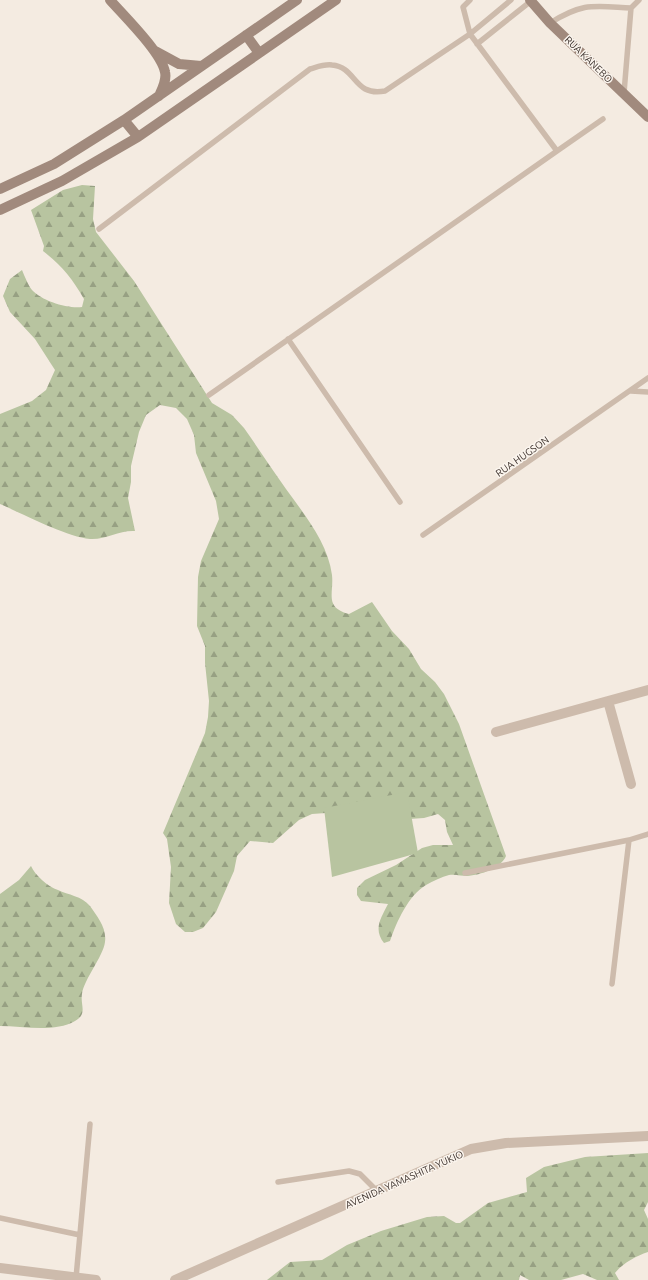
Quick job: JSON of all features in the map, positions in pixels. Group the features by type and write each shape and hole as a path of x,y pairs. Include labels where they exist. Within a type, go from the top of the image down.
{"main road":[{"path":"110,0 154,51 165,71 163,86 159,96"},
{"path":"0,189 54,164 124,120 297,0"},
{"path":"0,210 62,180 138,137 336,0"},
{"name":"RUA KANEBO","path":"531,0 550,23 646,112"},
{"path":"246,35 259,53"},
{"path":"154,51 180,64 201,66"},
{"path":"124,120 138,137"}],"street":[{"path":"496,732 648,690"},
{"path":"608,701 631,784"},
{"name":"AVENIDA YAMASHITA YUKIO","path":"175,1280 471,1149 506,1144 648,1136"},
{"path":"0,1268 96,1280"}],"lane":[{"path":"470,0 463,7 470,34 557,151"},
{"path":"99,230 310,69 325,65 334,65 345,70 364,90 376,92 385,90 470,34 512,0"},
{"path":"478,44 531,0"},
{"path":"624,93 631,8 639,0"},
{"path":"550,23 587,3 631,8"},
{"path":"209,395 603,119"},
{"path":"288,339 400,502"},
{"name":"RUA HUGSON","path":"423,535 648,378"},
{"path":"630,391 648,392"},
{"path":"465,873 629,840 648,834"},
{"path":"612,984 629,840"},
{"path":"76,1278 90,1124"},
{"path":"278,1182 349,1171 360,1174 377,1190"},
{"path":"0,1218 80,1234"}],"green space":[{"path":"82,185 95,186 93,219 96,232 134,281 212,403 232,415 244,428 314,529 330,563 333,604 336,608 349,614 372,602 392,631 409,649 421,669 435,682 444,694 459,724 506,856 500,864 490,870 467,876 449,875 426,885 409,902 396,925 390,941 384,943 379,933 379,924 388,904 361,901 357,895 357,888 365,880 396,865 422,848 433,845 453,845 447,832 445,820 438,814 424,818 409,819 354,811 312,814 299,820 273,843 250,841 237,856 234,871 216,912 203,928 193,932 185,932 176,924 169,903 171,867 167,839 163,833 205,733 208,717 209,701 205,663 205,646 197,626 198,577 201,561 219,519 216,501 196,453 194,435 187,419 176,408 160,405 146,415 139,432 131,466 131,482 128,498 135,531 123,532 96,539 80,537 57,530 0,504 0,414 32,401 46,390 55,370 35,339 10,312 3,296 10,279 22,270 32,290 42,298 70,307 82,307 84,299 75,285 61,267 43,251 44,246 31,210 63,190"},
{"path":"407,792 418,853 332,877 324,808"},
{"path":"31,866 39,877 50,886 79,898 87,903 103,927 105,937 104,948 83,988 83,1009 81,1015 75,1021 58,1027 38,1028 0,1026 0,894 19,880"},
{"path":"648,1153 648,1202 644,1210 648,1219 648,1252 630,1260 618,1269 615,1273 619,1280 597,1280 583,1274 561,1280 529,1280 520,1275 519,1280 267,1280 290,1262 322,1260 347,1245 381,1231 427,1217 444,1216 456,1223 460,1223 488,1203 527,1192 526,1178 544,1167 585,1157"}]}
